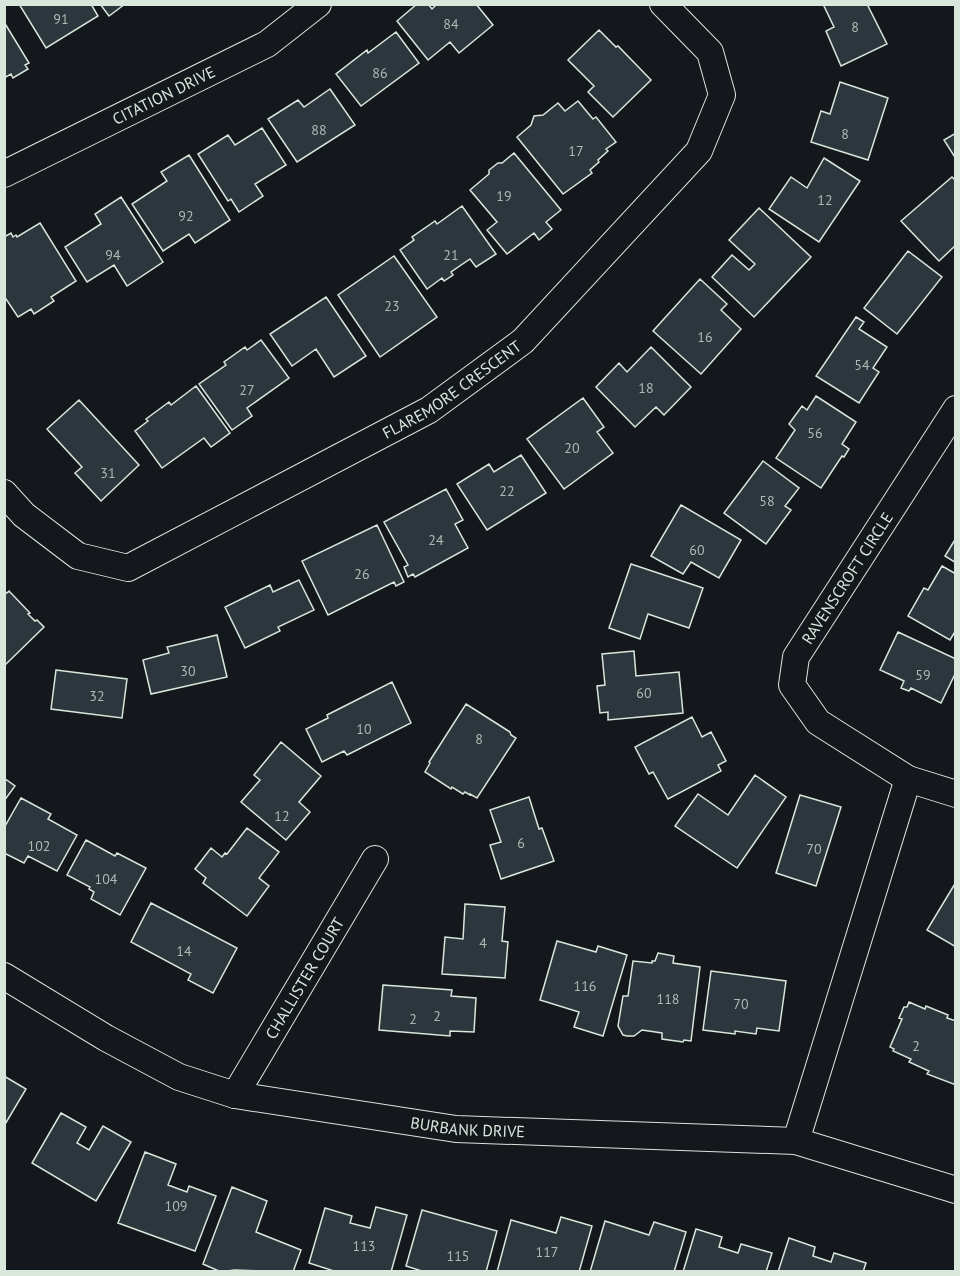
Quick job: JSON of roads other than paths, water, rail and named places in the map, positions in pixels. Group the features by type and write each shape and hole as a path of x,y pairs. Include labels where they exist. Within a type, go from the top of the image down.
{"street":[{"name":"CITATION DRIVE","path":"4,174 267,44 318,4"},
{"name":"FLAREMORE CRESCENT","path":"4,493 24,515 78,556 128,568 429,410 513,348 531,332 699,151 722,95 710,52 663,4"},
{"name":"RAVENSCROFT CIRCLE","path":"956,409 796,657 792,685 818,722 908,778 956,794"},
{"path":"796,1141 908,778"},
{"name":"CHALLISTER COURT","path":"235,1095 375,859"},
{"name":"BURBANK DRIVE","path":"4,976 106,1038 179,1077 235,1095 456,1129 796,1141 956,1190"}]}
